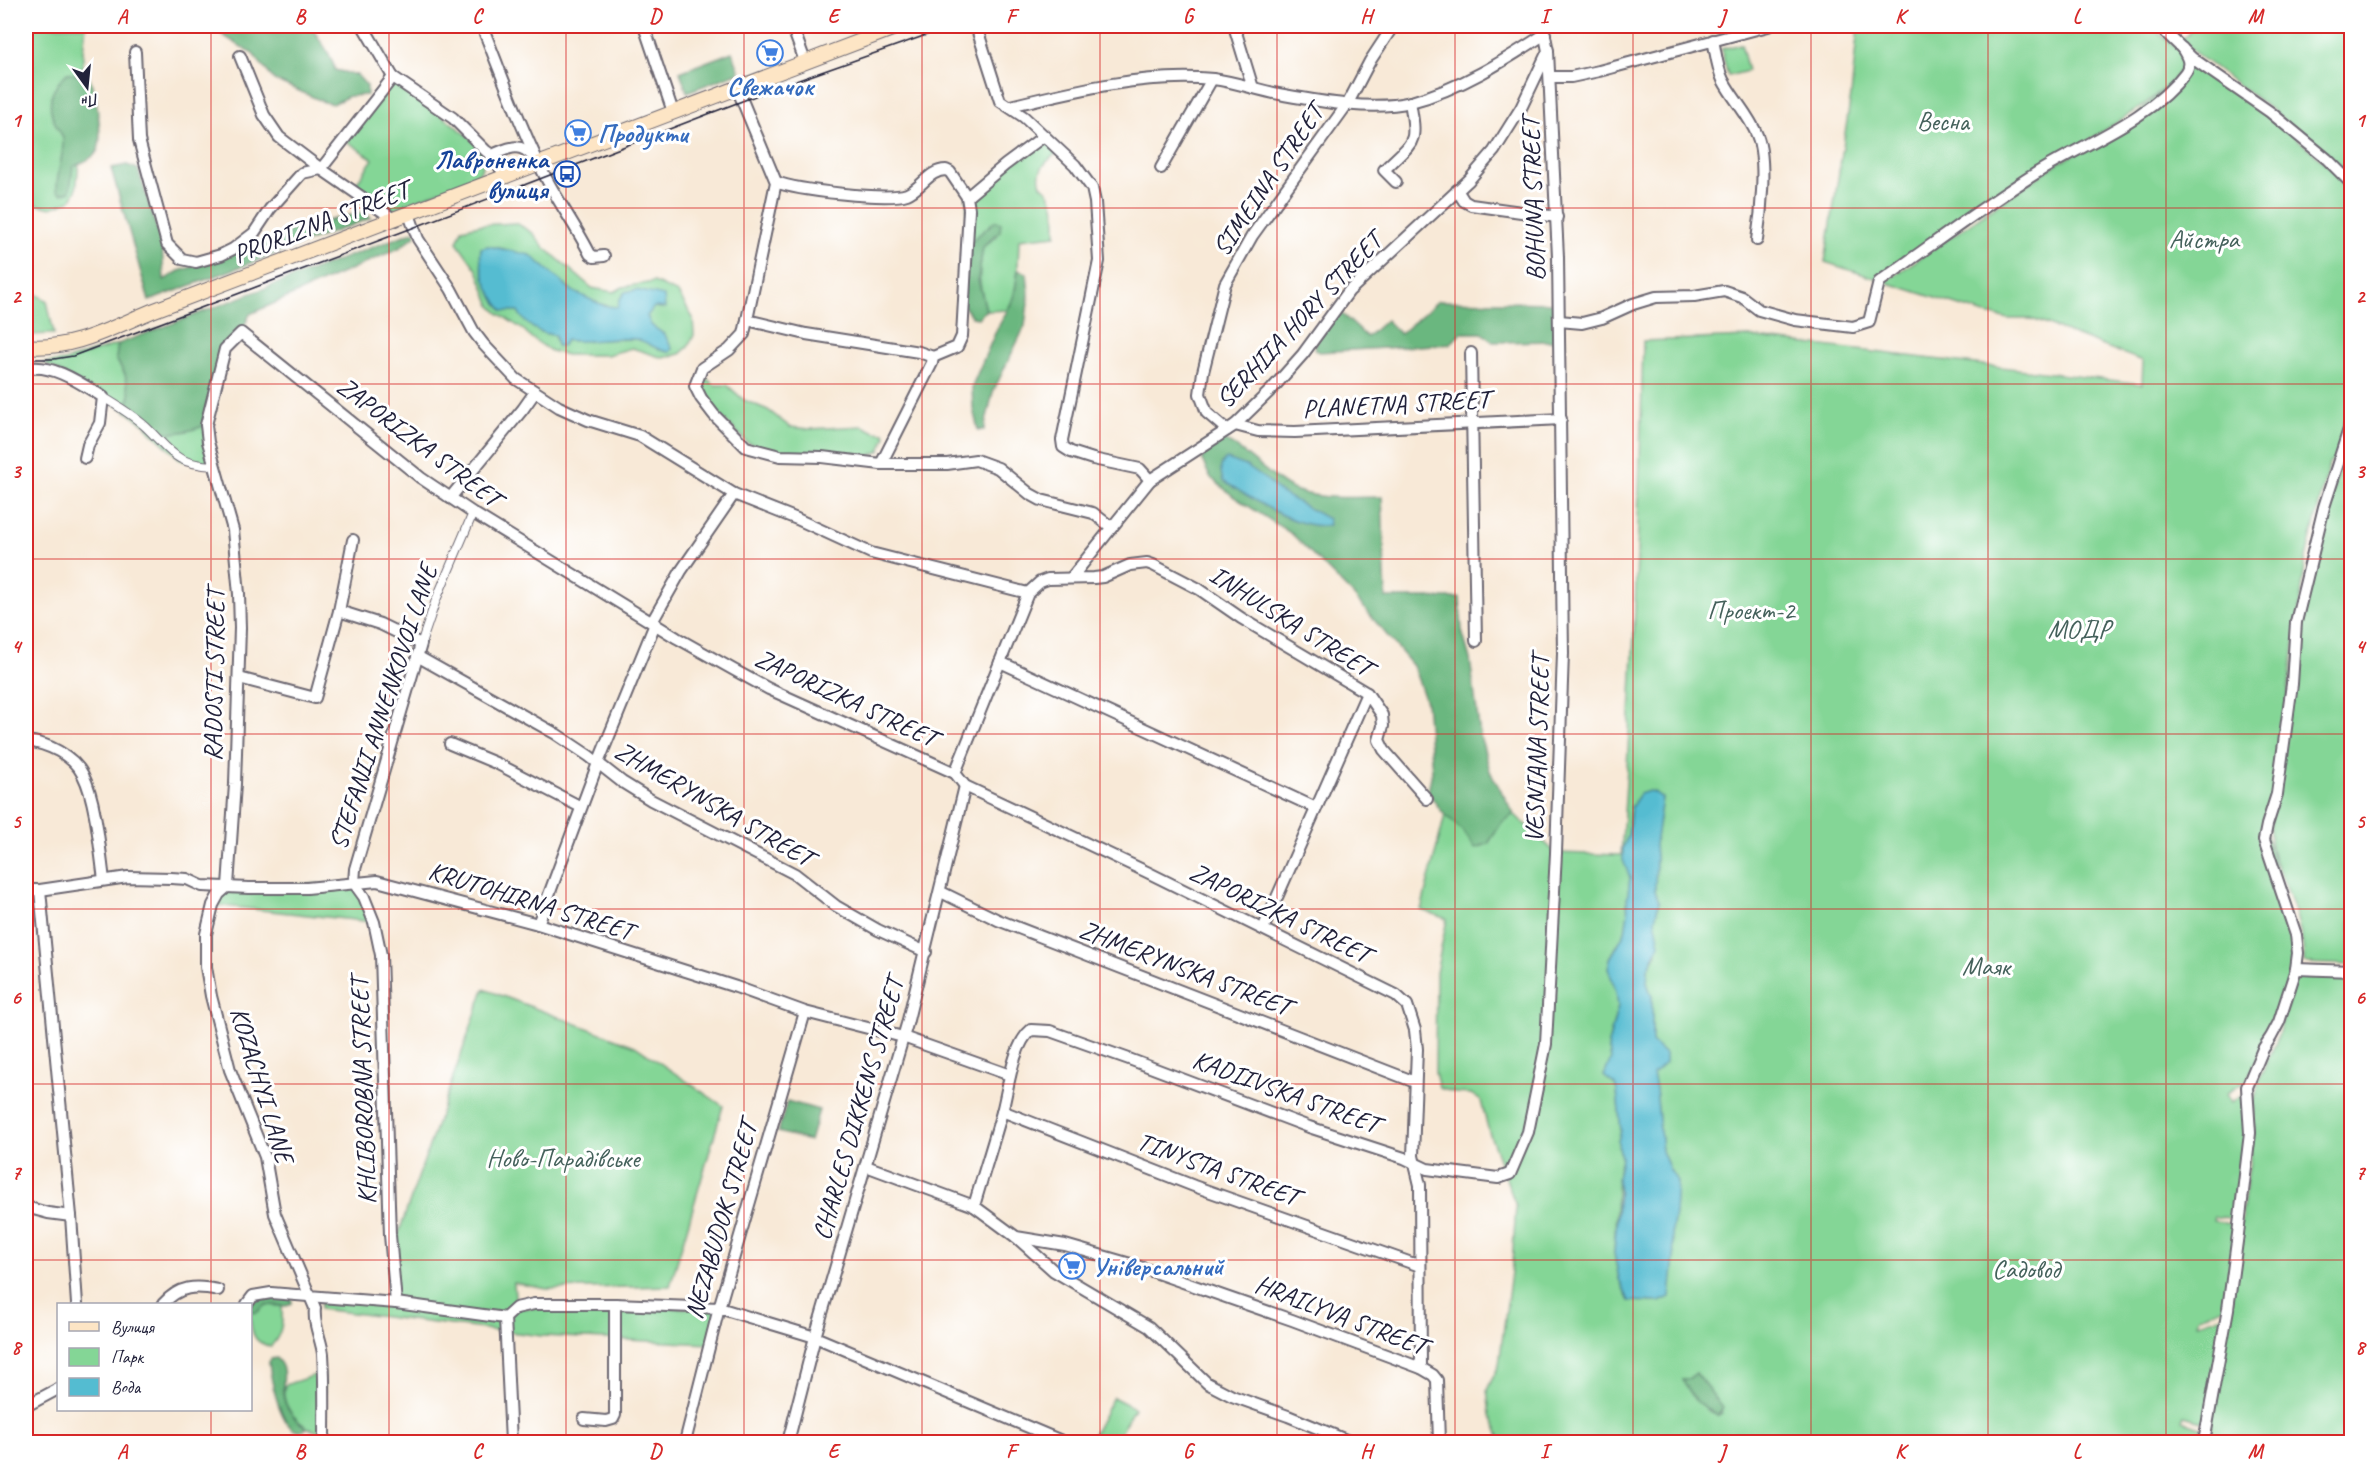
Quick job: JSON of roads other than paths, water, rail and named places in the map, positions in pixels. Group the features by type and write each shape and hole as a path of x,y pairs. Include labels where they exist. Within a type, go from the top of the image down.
{"main road":[{"name":"PRORIZNA STREET","path":"26,346 50,348 72,343 900,26"}],"street":[{"path":"363,26 393,77 453,118 492,155 506,177"},
{"path":"482,26 539,165 557,201 571,220 590,254 594,257 604,256"},
{"path":"644,26 674,112"},
{"path":"792,26 805,61"},
{"path":"976,26 1000,101 1010,106 1075,165 1092,188 1097,216 1099,261 1062,440 1064,447 1071,452 1093,459 1140,469 1150,480"},
{"path":"1234,26 1253,88"},
{"name":"SIMEINA STREET","path":"1231,427 1207,414 1200,394 1203,372 1225,284 1252,236 1348,103 1370,61 1393,26"},
{"path":"1551,77 1571,77 1599,72 1768,26"},
{"path":"2159,26 2182,48 2224,81 2270,112 2327,159 2352,184"},
{"path":"1010,106 1089,87 1165,79 1212,79 1282,95 1348,103 1410,102 1483,72 1544,30 1548,51"},
{"path":"1713,40 1724,81 1759,138 1761,216 1757,240"},
{"path":"1559,321 1582,323 1602,318 1633,304 1656,297 1694,296 1724,291 1742,297 1759,310 1795,320 1853,327 1869,322 1879,282 2023,182 2149,107 2170,89 2187,69 2188,58 2182,48"},
{"name":"BOHUNA STREET","path":"1548,51 1557,218 1559,321"},
{"name":"SERHIIA HORY STREET","path":"1231,427 1303,354 1349,291 1469,180 1494,151 1521,108 1548,51"},
{"path":"135,52 139,140 165,237 176,255 196,262 233,249 254,233 270,209 302,173 321,169 393,77"},
{"path":"240,56 272,128 291,148 395,220"},
{"path":"1161,168 1212,79"},
{"path":"737,88 776,182 744,334 738,342 702,368 696,381 696,390 714,415 741,443 763,453 780,456 822,457 881,464 947,464 976,460 985,462 998,468 1041,500 1093,513 1112,527"},
{"path":"1396,183 1384,170 1414,140 1415,130 1410,102"},
{"path":"967,197 1044,136"},
{"path":"492,155 515,146 523,147 539,165"},
{"path":"747,320 806,334 919,352 933,357 957,347 961,341 963,286 969,232 967,197 946,170 935,172 907,194 890,196 836,192 776,182"},
{"path":"1457,190 1464,201 1472,205 1557,218"},
{"path":"409,214 418,239 451,289 474,332 501,365 535,392 574,414 640,436 656,444 734,494 774,512 797,519 871,553 1028,593 955,773"},
{"name":"VESNIANA STREET","path":"1510,1174 1528,1132 1546,1044 1564,630 1559,321"},
{"name":"ZAPORIZKA STREET","path":"235,339 241,333 421,478 450,498 700,652 768,689 955,773 966,786 1396,995 1407,1005 1415,1030 1415,1082"},
{"name":"RADOSTI STREET","path":"228,886 235,784 240,628 233,531 208,442 206,421 225,349 235,339"},
{"path":"1471,353 1476,641"},
{"path":"881,464 933,357"},
{"path":"26,369 32,367 51,371 82,384 126,411 146,427 173,456 187,462 214,466"},
{"path":"450,498 524,409 535,392"},
{"path":"85,458 88,445 100,423 103,397"},
{"path":"2204,1443 2228,1309 2238,1234 2250,1133 2247,1087 2263,1049 2278,1022 2296,969 2296,935 2264,840 2277,794 2292,684 2296,622 2324,507 2349,429 2352,411"},
{"name":"PLANETNA STREET","path":"1231,427 1257,431 1295,432 1561,419"},
{"path":"1072,577 1150,480 1231,427"},
{"path":"538,924 653,623 681,571 734,494"},
{"name":"STEFANII ANNENKOVOI LANE","path":"354,883 355,869 417,656 436,600 473,513"},
{"path":"239,678 315,698 339,611 353,540"},
{"name":"INHULSKA STREET","path":"1028,593 1040,582 1048,579 1103,577 1130,564 1153,565 1199,589 1241,618 1367,693 1383,720 1379,740 1384,750 1427,799"},
{"path":"339,611 380,624 421,644"},
{"name":"ZHMERYNSKA STREET","path":"417,656 556,734 651,800 795,874 836,906 926,952"},
{"path":"1000,662 1316,808"},
{"path":"1263,929 1367,693"},
{"path":"26,741 40,742 54,749 82,774 89,790 104,880"},
{"path":"450,744 498,764 581,807"},
{"name":"CHARLES DIKKENS STREET","path":"788,1443 815,1337 903,1038 966,786"},
{"name":"KRUTOHIRNA STREET","path":"26,890 128,877 187,879 202,886 289,888 371,880 538,924 736,987 805,1012 903,1038 1010,1076"},
{"name":"KHLIBOROBNA STREET","path":"354,883 364,897 374,922 381,955 390,1235 396,1303"},
{"name":"KOZACHYI LANE","path":"228,886 219,894 213,905 206,934 206,967 230,1070 265,1157 274,1214 310,1296 322,1350 325,1390 324,1443"},
{"path":"40,890 71,1216 76,1303"},
{"name":"ZHMERYNSKA STREET","path":"941,892 998,920 1415,1082"},
{"path":"2296,969 2352,971"},
{"name":"NEZABUDOK STREET","path":"685,1443 720,1308 805,1012"},
{"name":"KADIIVSKA STREET","path":"1010,1076 1019,1048 1027,1033 1041,1029 1427,1169 1498,1178 1510,1174"},
{"path":"974,1206 1010,1076"},
{"path":"1415,1082 1413,1156 1420,1185 1421,1368"},
{"name":"TINYSTA STREET","path":"1002,1111 1194,1186 1420,1266"},
{"name":"HRAILYVA STREET","path":"866,1166 974,1206 1016,1237 1065,1245 1134,1265 1421,1368 1437,1380 1438,1443"},
{"path":"26,1207 71,1216"},
{"path":"1016,1237 1054,1271 1149,1327 1207,1383 1232,1396 1288,1416 1351,1443"},
{"path":"165,1303 179,1291 189,1287 200,1286 218,1290"},
{"path":"249,1303 256,1294 271,1293 396,1303 505,1317 516,1308 534,1304 720,1308 815,1337 1064,1443"},
{"path":"584,1419 606,1421 613,1419 615,1415 615,1304"},
{"path":"505,1317 511,1443"},
{"path":"26,1406 57,1390"}],"water":[{"path":"488,246 530,255 574,292 605,306 618,307 619,300 625,292 636,290 664,296 665,308 654,307 647,316 651,325 665,335 672,349 670,352 665,351 643,341 625,339 566,340 562,346 557,346 555,335 538,331 524,321 518,311 503,311 498,304 489,289 481,265 481,248"},
{"path":"1227,459 1246,466 1281,493 1328,519 1329,525 1303,523 1289,518 1260,504 1223,481 1221,466"},
{"path":"1649,791 1662,798 1655,845 1655,891 1659,902 1655,920 1660,944 1648,969 1647,983 1652,997 1652,1042 1665,1054 1665,1063 1653,1074 1662,1151 1677,1181 1672,1232 1674,1257 1670,1297 1659,1302 1629,1301 1619,1279 1614,1253 1619,1190 1617,1178 1621,1158 1618,1141 1621,1131 1617,1091 1615,1085 1604,1076 1611,1059 1608,1044 1618,1006 1616,991 1608,968 1610,959 1625,932 1628,913 1630,878 1623,860 1623,848 1628,835 1631,807 1640,794"}],"tram line":[{"path":"26,359 73,356 776,88 952,26"}],"place":[{"name":"Свежачок","path":"770,53"},
{"name":"Продукти","path":"578,133"},
{"name":"Лавроненка вулиця","path":"567,174"},
{"name":"Універсальний","path":"1072,1266"}],"park label":[{"name":"Весна","path":"1943,121"},
{"name":"Айстра","path":"2204,239"},
{"name":"Проект-2","path":"1751,610"},
{"name":"МОДР","path":"2079,629"},
{"name":"Маяк","path":"1986,966"},
{"name":"Ново-Парадівське","path":"563,1158"},
{"name":"Садовод","path":"2026,1269"}]}
